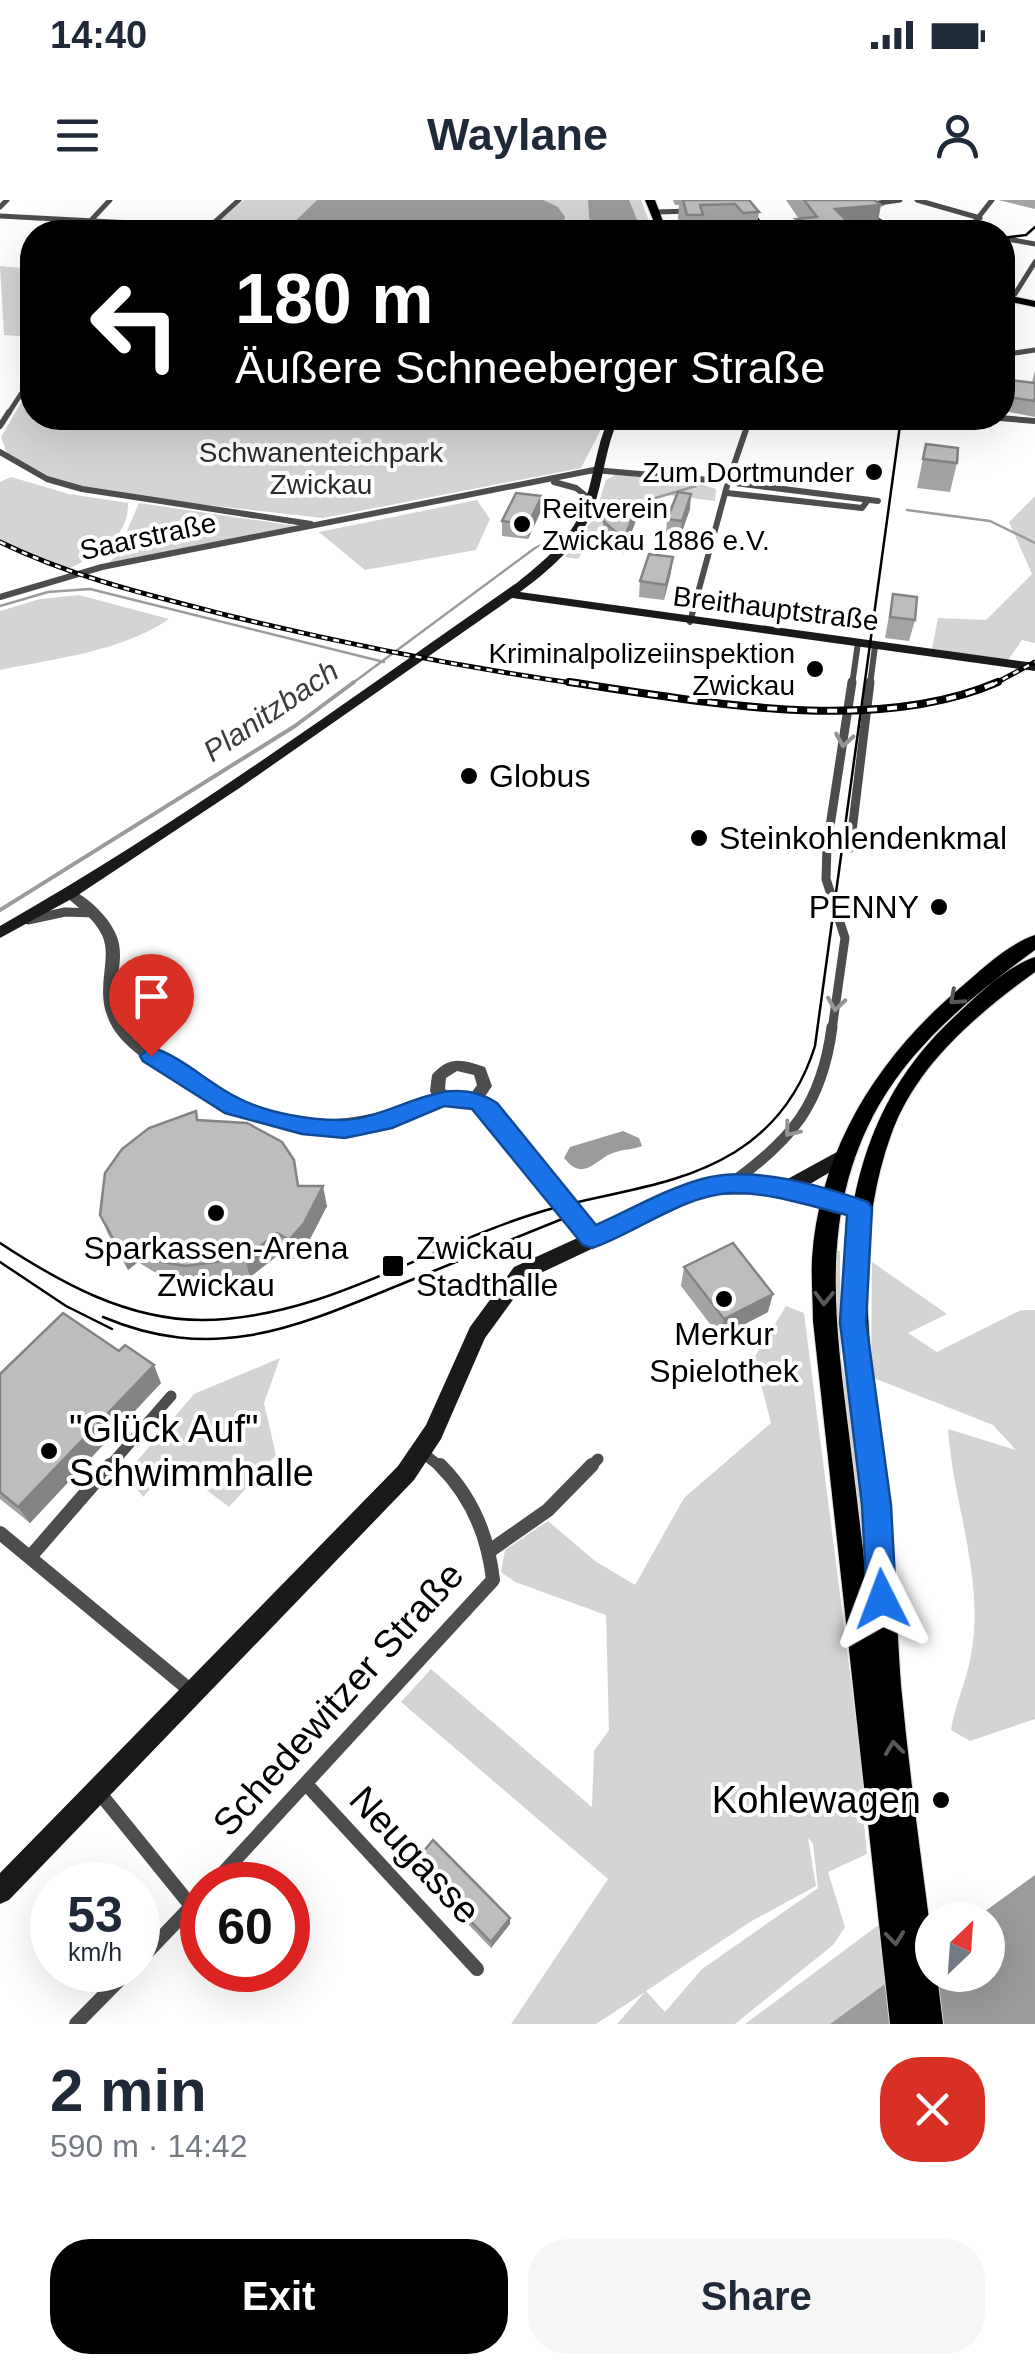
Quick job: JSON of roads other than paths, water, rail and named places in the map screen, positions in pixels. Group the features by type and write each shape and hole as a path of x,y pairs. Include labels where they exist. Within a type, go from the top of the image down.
{"main road":[{"path":"650,200 659,220"},
{"path":"0,933 70,894 511,594 568,541 590,498 594,470 609,430"},
{"name":"Breithauptstraße","path":"511,594 690,622 1035,667"},
{"path":"928,2024 896,1848 824,1321 833,1202 846,1154 868,1102 928,1025 960,994 1035,941"},
{"path":"904,2024 876,1505 853,1322 860,1208 881,1134 912,1078 962,1018 1035,963"},
{"path":"784,1190 846,1154"},
{"path":"2,1882 98,1790 423,1453 477,1333 520,1273 704,1188 730,1184 784,1190 860,1208"}],"street":[{"path":"0,207 7,200"},
{"path":"0,216 92,220 110,200"},
{"path":"216,220 238,200"},
{"path":"848,200 877,220"},
{"path":"854,206 900,200"},
{"path":"917,200 980,218 992,200"},
{"path":"656,212 694,211"},
{"path":"1015,287 1034,266"},
{"path":"0,426 20,395"},
{"path":"690,622 746,430"},
{"path":"0,452 47,479 82,489 317,525"},
{"name":"Saarstraße","path":"0,597 102,567 594,470 728,484 862,508 868,500 878,501"},
{"path":"543,481 576,488 590,498"},
{"path":"730,1184 769,1156 794,1129 816,1096 828,1059 845,938 826,879 827,846 858,644"},
{"path":"827,846 850,848 875,646"},
{"path":"70,894 109,926 114,946 111,1000 115,1020 130,1039 209,1095 259,1116 345,1129 392,1120 442,1097"},
{"path":"22,921 66,912 96,913"},
{"path":"464,1065 484,1078 482,1093 474,1099 464,1103 442,1097 437,1090 439,1075 464,1065"},
{"path":"474,1099 489,1109 592,1238"},
{"path":"31,1556 172,1396"},
{"name":"Schedewitzer Straße","path":"234,1862 493,1580 492,1550 457,1480 423,1453"},
{"name":"Schedewitzer Straße","path":"492,1550 548,1510 598,1459"},
{"path":"0,1533 191,1691"},
{"name":"Neugasse","path":"306,1785 476,1969"},
{"path":"98,1790 180,1882"},
{"path":"160,1939 180,1919"},
{"path":"76,2024 108,1992"}],"waterway":[{"name":"Planitzbach","path":"635,504 696,486"},
{"name":"Planitzbach","path":"907,510 990,521 1035,543"},
{"name":"Planitzbach","path":"382,661 535,548 557,537"},
{"path":"0,606 48,592 90,589 382,661"},
{"name":"Planitzbach","path":"350,685 382,661"},
{"name":"Planitzbach","path":"0,910 295,726 354,682"}],"tram line":[{"path":"1015,236 1026,235 1035,227"},
{"path":"0,1243 71,1285 147,1314 202,1320 247,1316 333,1294 540,1212 688,1174 735,1152 762,1131 794,1093 815,1046 899,430"},
{"path":"103,1317 144,1331 183,1338 220,1339 256,1334 328,1313 567,1217"},
{"path":"0,1262 66,1306 112,1329"}],"railway":[{"path":"0,542 83,575 226,615 405,654 586,685"},
{"path":"997,682 1035,662"},
{"path":"569,682 729,705 842,711 949,698 997,682"},
{"path":"992,685 997,682"}],"place":[{"name":"Zum Dortmunder","path":"874,472"},
{"name":"Reitverein Zwickau 1886 e.V.","path":"522,524"},
{"name":"Kriminalpolizeiinspektion Zwickau","path":"815,669"},
{"name":"Globus","path":"469,776"},
{"name":"Steinkohlendenkmal","path":"699,838"},
{"name":"PENNY","path":"939,907"},
{"name":"Sparkassen-Arena Zwickau","path":"216,1213"},
{"name":"Zwickau Stadthalle","path":"393,1266"},
{"name":"Merkur Spielothek","path":"724,1299"},
{"name":"\"Glück Auf\" Schwimmhalle","path":"49,1451"},
{"name":"Kohlewagen","path":"941,1800"}],"park label":[{"name":"Schwanenteichpark Zwickau","path":"321,468"}]}
